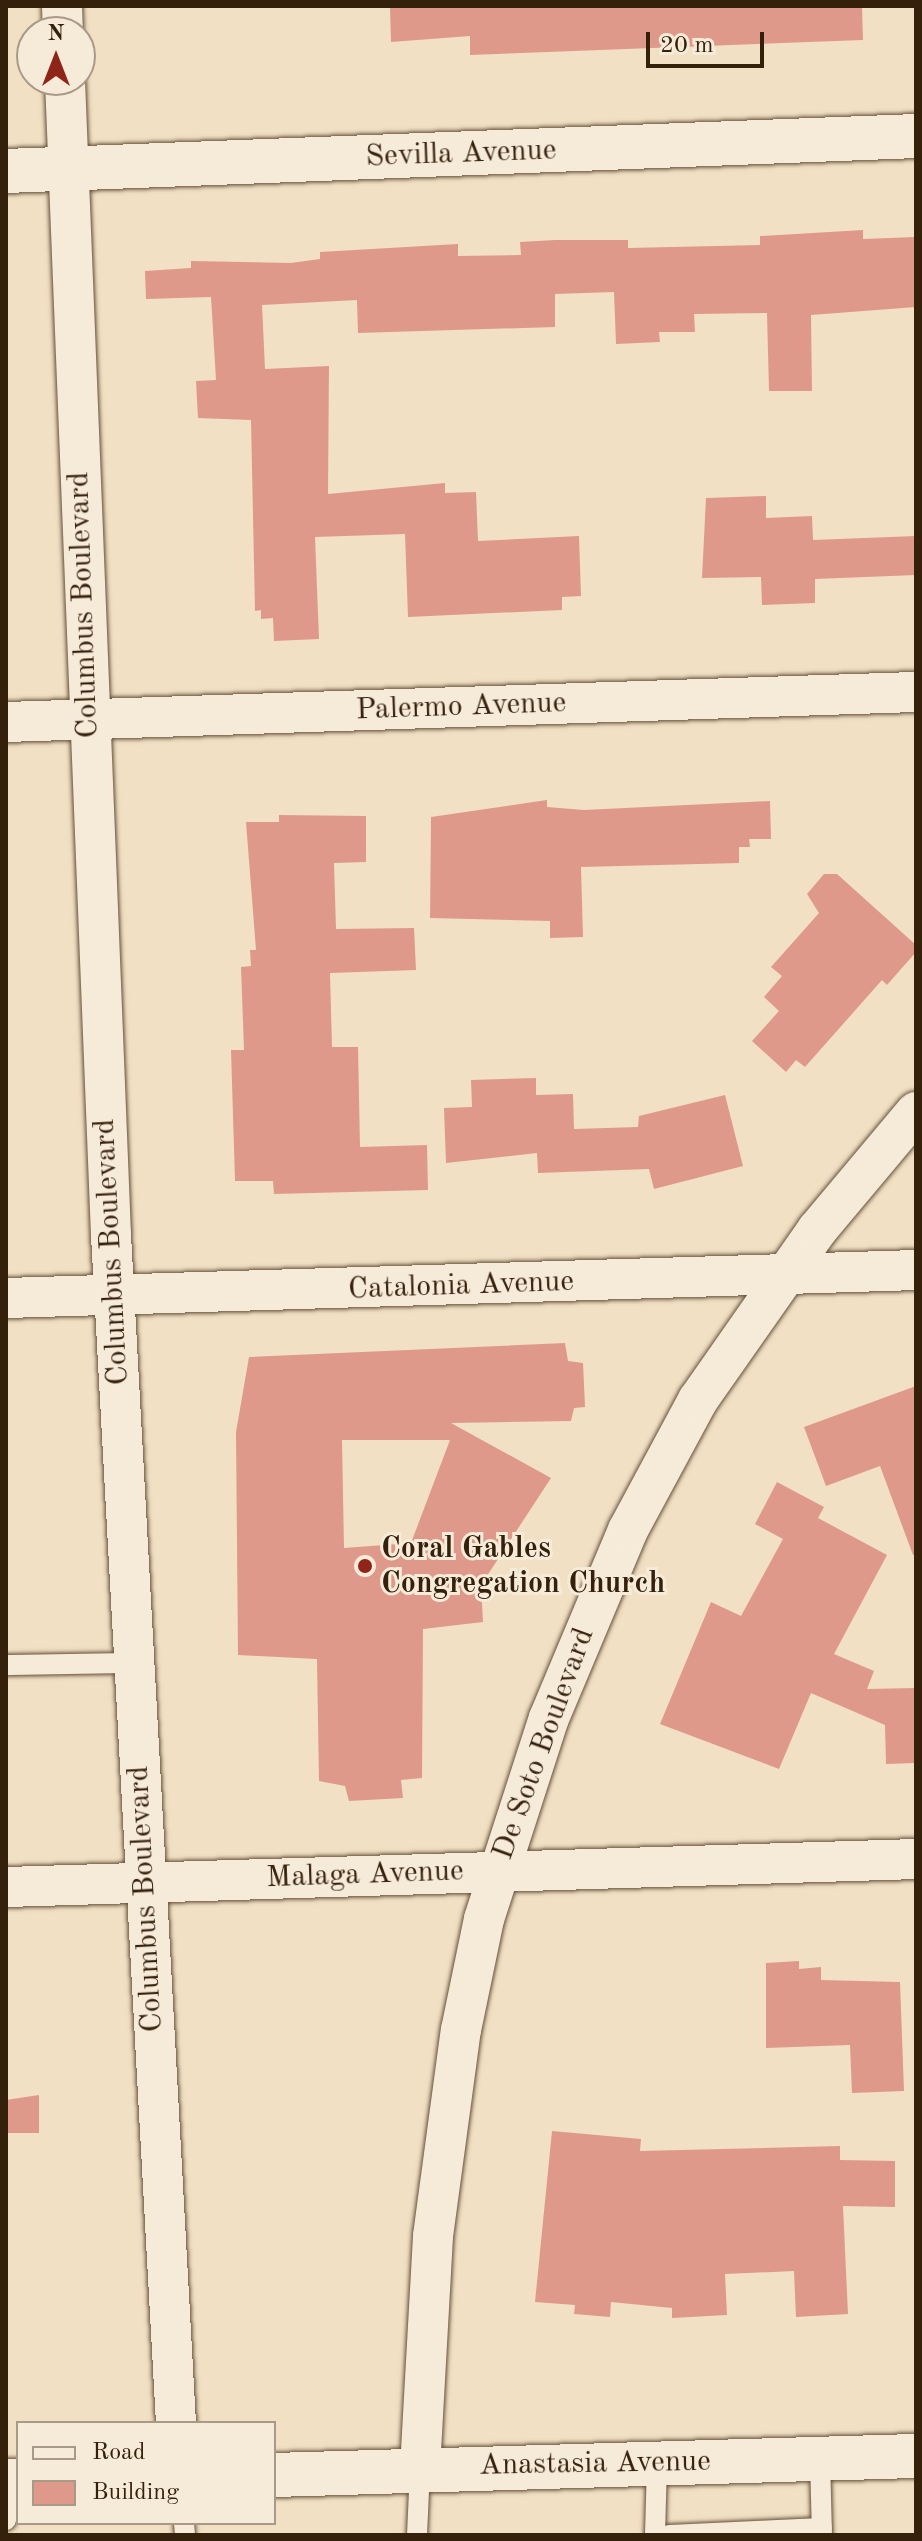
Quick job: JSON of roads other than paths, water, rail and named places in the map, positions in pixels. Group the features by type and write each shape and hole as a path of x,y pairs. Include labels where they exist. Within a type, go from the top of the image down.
{"street":[{"name":"Columbus Boulevard","path":"66,96 89,719 132,1663 176,2421"},
{"name":"Sevilla Avenue","path":"6,171 916,136"},
{"name":"Palermo Avenue","path":"6,722 916,692"},
{"name":"De Soto Boulevard","path":"420,2469 433,2236 461,2030 498,1871 549,1718 628,1530 698,1400 785,1273 916,1112"},
{"name":"Catalonia Avenue","path":"6,1298 916,1270"},
{"name":"Malaga Avenue","path":"6,1887 916,1859"},
{"name":"Anastasia Avenue","path":"276,2475 916,2456"}],"lane":[{"path":"6,1665 132,1663"},
{"path":"669,2535 822,2532 820,2459"},
{"path":"655,2535 657,2463"},
{"path":"417,2535 420,2469"}],"place":[{"name":"Coral Gables Congregation Church","path":"365,1566"}]}
